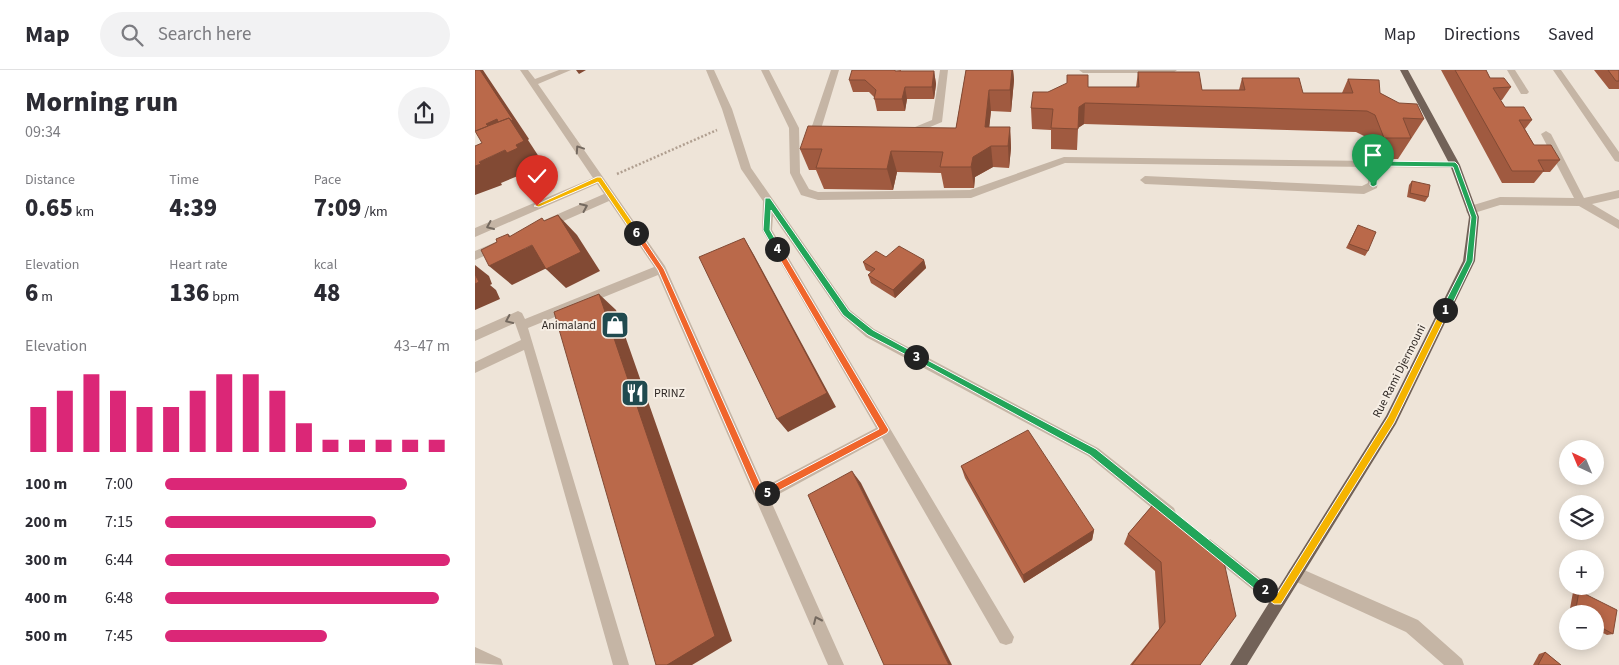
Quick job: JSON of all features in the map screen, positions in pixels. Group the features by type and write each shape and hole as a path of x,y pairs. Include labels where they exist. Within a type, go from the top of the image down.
{"main road":[{"name":"Rue Rami Djermouni","path":"1238,665 1391,420 1469,261 1474,217 1455,165 1404,70"}],"street":[{"path":"524,70 661,269 836,665"},
{"path":"533,83 567,70"},
{"path":"710,70 732,124 746,169 846,313 870,333 1093,452 1178,520"},
{"path":"765,70 810,128"},
{"path":"835,70 810,128 795,173 805,192 818,196 971,194 1063,160 1455,165"},
{"path":"896,130 916,130 937,122 944,70"},
{"path":"1083,70 1173,70"},
{"path":"1511,70 1524,92"},
{"path":"1557,70 1619,159"},
{"path":"1546,134 1581,202 1619,225"},
{"path":"1145,180 1364,190 1373,185 1375,164"},
{"path":"475,233 600,180"},
{"path":"1471,210 1499,201 1581,202 1619,194"},
{"path":"533,230 611,196"},
{"path":"768,200 767,230 1006,637"},
{"path":"475,256 508,241"},
{"path":"522,325 661,269"},
{"path":"475,336 518,316 528,342 621,665"},
{"path":"475,368 528,342"},
{"path":"761,496 884,430"},
{"path":"1201,539 1278,601"},
{"path":"1295,574 1412,626 1456,665"},
{"path":"475,655 495,665"}],"path":[{"path":"600,180 732,124"}],"building":[{"path":"475,70 480,70 512,121 509,118 498,122 497,119 486,124 488,126 475,130"},
{"path":"852,70 934,71 932,87 905,87 902,99 874,99 876,90 865,80 849,80"},
{"path":"966,70 1012,70 1010,90 989,90 985,127 1010,127 1008,146 991,146 973,157 971,167 940,167 943,152 891,151 887,169 816,168 822,149 800,149 808,126 956,128"},
{"path":"1455,70 1486,70 1490,78 1504,78 1511,87 1493,88 1505,107 1524,107 1532,120 1519,120 1534,145 1551,145 1560,160 1538,160 1544,171 1512,171"},
{"path":"1608,70 1619,70 1619,81 1616,81"},
{"path":"1138,72 1199,72 1202,90 1245,90 1242,78 1299,78 1303,93 1353,93 1348,79 1379,80 1380,93 1399,103 1417,104 1424,119 1403,118 1411,138 1384,138 1375,115 1367,111 1085,103 1079,107 1078,129 1051,128 1053,109 1031,108 1033,92 1048,92 1067,83 1067,75 1088,75 1088,87 1139,87"},
{"path":"509,118 524,141 516,145 518,148 507,153 505,150 479,162 481,164 475,166 475,146 482,143 475,131"},
{"path":"1412,181 1430,185 1428,197 1410,193"},
{"path":"558,215 581,252 546,269 532,245 489,266 481,250 497,242 496,239 508,234 509,237 542,218 544,221"},
{"path":"1358,225 1376,232 1368,251 1349,244"},
{"path":"744,238 827,393 777,419 699,257"},
{"path":"899,246 924,260 893,290 868,275 875,269 863,262 876,251 886,257"},
{"path":"475,274 479,282 475,284"},
{"path":"599,294 715,636 667,665 656,665 554,312"},
{"path":"1028,430 1094,530 1023,575 961,466"},
{"path":"852,471 949,665 884,665 808,495"},
{"path":"1157,500 1222,553 1236,616 1200,665 1132,665 1165,622 1161,562 1128,534"},
{"path":"1578,595 1587,595 1617,610 1613,634 1604,629 1604,605 1577,605"},
{"path":"1545,652 1561,665 1538,665"}],"place":[{"name":"Animaland","path":"615,325"},
{"name":"PRINZ","path":"635,393"}],"route":[{"path":"537,206 599,179 661,269 761,496 884,430 767,230 768,200 846,313 870,333 1060,432 1093,452 1278,601 1391,420 1469,261 1474,217 1455,165 1375,164 1373,185"}]}
